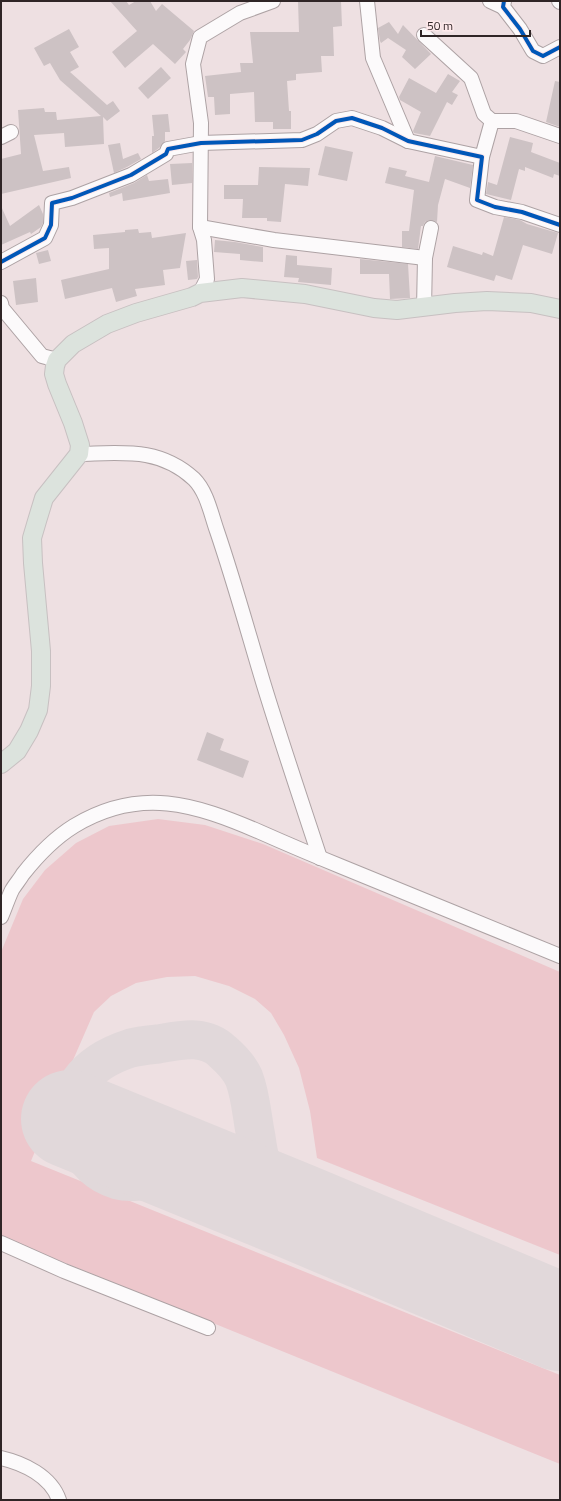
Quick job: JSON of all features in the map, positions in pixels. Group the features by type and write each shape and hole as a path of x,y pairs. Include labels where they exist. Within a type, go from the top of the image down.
{"main road":[{"path":"1,764 17,751 29,731 38,710 41,686 41,651 32,538 44,498 79,454 80,445 73,423 56,384 54,374 57,360 73,344 107,324 136,313 192,297 200,293 242,288 304,294 374,308 397,310 487,301 531,303 560,309"}],"street":[{"path":"200,293 207,279 204,240 200,227 200,109 193,64 200,37 240,13 273,1"},
{"path":"367,1 373,58 408,141"},
{"path":"499,3 520,29 533,51 543,56 560,46"},
{"path":"424,35 471,78 484,114 492,121 516,122 560,136"},
{"path":"1,262 45,238 51,225 52,203 72,198 131,175 166,154 168,149 201,143 302,140 317,134 336,121 352,118 382,128 408,141 482,157"},
{"path":"492,121 482,157 477,200 495,207 522,212 560,225"},
{"path":"200,227 274,240 425,258"},
{"path":"424,308 425,258 431,228"},
{"path":"1,303 2,308 42,356 57,360"},
{"path":"79,454 125,452 151,456 177,466 195,480 205,496 320,858"},
{"path":"1,917 12,889 32,862 60,835 98,813 133,804 150,803 178,805 222,816 320,858 560,956"},
{"path":"1,1243 64,1271 208,1328"},
{"path":"1,1458 12,1460 40,1476 50,1484 59,1500"}],"shaded area":[{"path":"158,819 205,825 263,844 560,972 560,1255 317,1158 310,1111 299,1068 284,1035 271,1013 255,999 229,986 195,976 167,977 136,983 111,996 94,1012 31,1161 560,1375 560,1464 1,1237 1,952 23,899 45,870 76,843 109,826"}],"building":[{"path":"110,1 126,1 129,5 136,1 150,1 156,11 162,4 194,31 190,40 183,49 186,52 175,64 153,44 125,68 112,52 137,31"},
{"path":"298,1 341,1 342,26 333,27 334,56 321,56 322,72 296,74 296,80 287,81 289,111 291,111 291,129 273,129 273,122 255,122 254,92 230,94 230,114 215,115 214,97 208,97 205,76 241,72 240,63 253,63 250,32 299,32"},
{"path":"389,22 398,34 403,25 431,54 415,69 402,57 406,50 388,38 381,43 378,28"},
{"path":"69,29 79,47 70,52 79,67 70,72 107,105 113,101 120,111 107,121 103,117 104,144 65,147 64,133 34,135 43,171 69,167 71,178 1,194 1,159 21,154 18,110 44,108 45,112 56,112 57,120 101,116 60,80 50,63 44,66 34,48"},
{"path":"161,67 171,78 148,99 138,88"},
{"path":"448,74 460,81 452,92 458,95 452,105 447,102 430,136 414,133 413,131 421,112 400,100 399,97 409,78 436,93"},
{"path":"555,81 560,82 560,127 546,122"},
{"path":"168,114 170,132 165,132 165,141 152,153 152,136 154,136 152,115"},
{"path":"510,137 533,143 531,152 560,163 560,176 554,174 553,178 525,167 525,171 519,169 511,200 486,194 488,182 497,185"},
{"path":"120,143 123,159 138,153 141,159 114,173 108,145"},
{"path":"325,146 353,152 347,181 318,175"},
{"path":"435,156 473,165 470,188 445,179 438,205 437,222 429,220 421,226 418,249 402,247 402,231 409,231 414,190 385,183 389,167 407,171 405,176 429,182"},
{"path":"192,163 192,183 172,185 170,164"},
{"path":"259,167 310,168 308,186 285,184 281,222 267,221 267,218 242,218 243,199 224,199 224,185 258,185"},
{"path":"147,175 149,181 168,179 170,193 123,201 122,193 110,197 109,193 134,183"},
{"path":"39,205 43,214 43,223 41,227 31,234 30,232 1,245 1,206 10,226"},
{"path":"504,217 520,220 527,224 558,233 552,254 523,245 512,280 496,275 494,281 447,267 453,246 482,255 483,252 493,256"},
{"path":"138,229 139,233 151,232 152,238 186,233 180,268 163,270 165,285 135,289 137,296 116,302 112,288 65,299 61,280 109,269 109,248 94,249 93,235 125,232 125,230"},
{"path":"215,240 263,247 263,262 240,260 240,254 214,252"},
{"path":"48,250 51,261 39,264 36,253"},
{"path":"286,255 297,256 297,265 332,268 331,285 298,282 299,278 284,277"},
{"path":"360,259 408,264 410,298 390,299 389,274 360,274"},
{"path":"197,260 198,277 197,279 188,280 186,261"},
{"path":"36,278 38,302 16,305 13,281"},
{"path":"207,732 224,739 220,750 249,761 243,778 197,760"}],"taxiway":[{"path":"223,1182 195,1177 178,1176 132,1182 118,1180 98,1170 83,1154 76,1140 71,1123 70,1108 73,1094 80,1082 89,1071 101,1062 115,1054 131,1048 184,1040 201,1041 216,1046 232,1061 244,1078 250,1100 260,1158 263,1166 272,1180 298,1212"}],"runway":[{"path":"70,1119 298,1212 560,1322"}],"cycle path":[{"path":"504,1 503,7 520,29 533,51 543,56 560,47"},
{"path":"1,262 45,238 51,225 52,203 72,198 131,175 166,154 168,149 201,143 302,140 317,134 336,121 352,118 382,128 408,141 482,157 477,200 495,207 522,212 560,225"}]}
